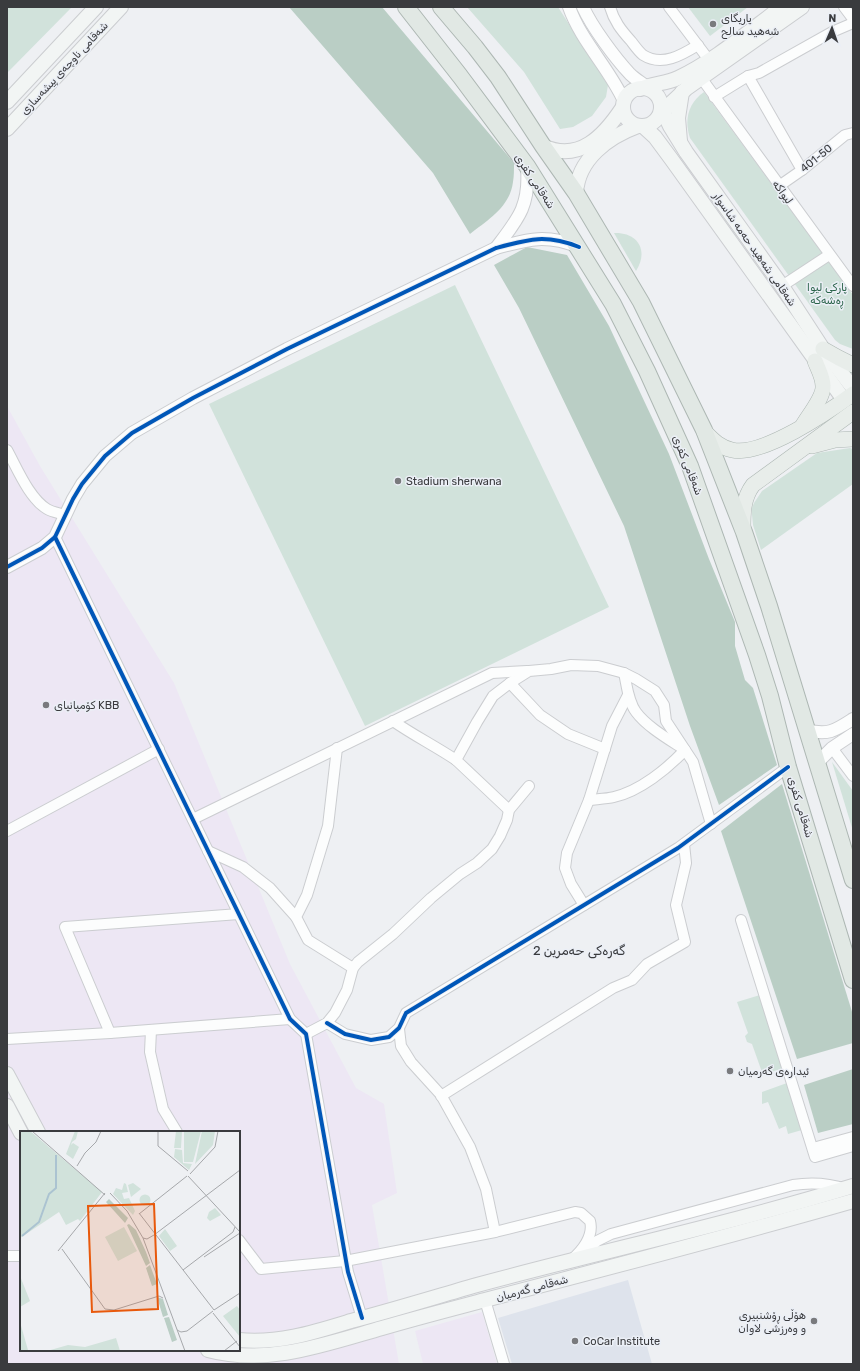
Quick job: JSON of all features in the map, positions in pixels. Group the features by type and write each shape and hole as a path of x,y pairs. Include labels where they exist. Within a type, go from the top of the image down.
{"highway":[{"name":"شەقامی کفری","path":"406,7 527,166 579,247 630,335 690,466 756,651 770,696 788,767 853,980"},
{"path":"441,7 498,77 576,193 641,302 704,430 744,532 769,606 853,880"},
{"path":"756,651 780,642"}],"main road":[{"name":"شەقامی ناوچەی پیشەسازی","path":"7,102 96,7"},
{"name":"شەقامی ناوچەی پیشەسازی","path":"7,129 121,7"},
{"path":"543,146 562,152 571,152 581,148 603,132 615,119 630,92 672,81 791,9"},
{"path":"576,193 578,177 589,158 613,139 629,130 654,122 661,112 682,92 702,79 791,9"},
{"path":"645,88 658,97 661,112"},
{"path":"680,143 678,118 682,92"},
{"path":"624,104 624,113 627,119 632,124 641,126"},
{"name":"شەقامی شەهید حەمە شاسوار","path":"661,112 680,143 782,286 819,355"},
{"name":"شەقامی شەهید حەمە شاسوار","path":"641,126 655,137 819,355 851,403"},
{"path":"801,427 821,395 824,387 819,355 839,358 853,364"},
{"path":"704,430 716,444 733,450 745,451 779,439 851,403"},
{"path":"744,532 743,508 749,491 753,485 804,448 851,403"},
{"path":"804,448 834,440 853,439"},
{"path":"7,1074 37,1131"},
{"path":"7,1106 20,1131"},
{"name":"شەقامی گەرمیان","path":"240,1340 286,1338 512,1276 762,1212 849,1187"},
{"name":"شەقامی گەرمیان","path":"211,1351 218,1353 246,1355 285,1353 743,1232 853,1201"},
{"path":"512,1276 516,1292"}],"street":[{"path":"610,7 614,20 618,26 643,55 657,60 671,59 683,55 698,45"},
{"path":"669,7 709,60"},
{"path":"844,7 853,19"},
{"path":"624,104 615,83 571,12 584,9 623,66 645,88"},
{"path":"714,97 748,76 759,73 832,32 853,23"},
{"path":"748,76 802,170"},
{"name":"لیواکە","path":"702,79 853,286"},
{"name":"401-50","path":"779,186 802,170 845,135 853,133"},
{"path":"496,248 522,210 528,185 527,166"},
{"path":"7,567 42,548 55,537 82,484 105,456 132,433 147,424 288,349 496,248 530,239 541,238 564,242 579,247"},
{"path":"782,286 829,255"},
{"path":"7,450 38,502 48,509 65,515"},
{"path":"55,537 290,1019 306,1034 345,1261 362,1318"},
{"path":"193,819 492,673 551,669 571,665 598,666 624,673 655,691 664,705 666,721 693,762 711,824"},
{"path":"456,760 493,696 529,671"},
{"path":"624,673 628,694 636,712 652,727 685,750"},
{"path":"510,683 540,715 568,734 605,749"},
{"path":"584,905 571,884 565,868 568,853 589,800 612,726 628,694"},
{"path":"817,763 853,719"},
{"path":"393,722 456,760 509,810"},
{"path":"807,730 820,733 836,740 853,776"},
{"path":"836,740 853,734"},
{"path":"296,916 307,895 328,826 337,748"},
{"path":"7,831 159,750"},
{"path":"589,800 614,797 636,788 670,766 685,750"},
{"path":"495,1232 486,1189 470,1146 441,1096 411,1062 401,1046 399,1029 406,1013 684,844 788,767"},
{"path":"306,1034 327,1023 336,1013 347,990 353,968 358,962 393,934 431,898 460,874 478,863 492,849 507,820 509,810 529,786"},
{"path":"441,1096 613,988 632,980 647,964 685,942 676,905 686,863 684,844"},
{"path":"208,851 243,867 270,888 296,916 308,940 353,968"},
{"path":"110,1033 65,927 239,914"},
{"path":"741,920 814,1153"},
{"path":"7,1039 110,1033 290,1019"},
{"path":"327,1023 346,1034 371,1040 388,1037 399,1029"},
{"path":"151,1030 150,1052 163,1108 176,1131"},
{"path":"814,1153 853,1137"},
{"path":"814,1153 853,1146"},
{"path":"576,1260 591,1246 611,1234 792,1185 819,1183 849,1187"},
{"path":"240,1241 261,1269 345,1261 495,1232 575,1212 581,1213 590,1220 591,1246"},
{"path":"576,1260 578,1254 584,1247 591,1230"},
{"path":"7,1256 20,1256"},
{"path":"485,1300 504,1364"}],"shaded area":[{"path":"7,406 40,466 174,683 290,964 356,1088 384,1104 397,1193 372,1205 399,1364 7,1364"},
{"name":"CoCar Institute","path":"628,1280 652,1364 512,1364 498,1318"},
{"path":"482,1312 497,1364 423,1364 415,1331"}],"green space":[{"path":"7,7 72,7 7,73"},
{"path":"289,7 382,7 514,163 514,177 511,191 503,206 491,218 470,234 433,173"},
{"path":"467,7 558,7 608,85 606,97 592,116 573,127 560,129 524,72"},
{"name":"یاریگای شەهید سالح","path":"688,7 748,7 710,36"},
{"name":"پارکی لیوا ڕەشەکە","path":"704,92 853,295 853,349 840,344 835,340 690,138 687,125 689,112 694,101"},
{"path":"614,233 629,236 635,239 639,244 641,256 640,264 636,271"},
{"path":"527,247 567,255 609,326 669,454 735,622 735,646 745,680 753,688 777,765 719,805 690,726 624,526 519,308 494,265"},
{"name":"Stadium sherwana","path":"455,285 609,607 365,726 209,404"},
{"path":"850,448 853,449 853,484 761,550 753,525 752,508 762,491 817,453"},
{"path":"832,762 853,791 853,831"},
{"path":"782,784 853,1015 853,1043 797,1059 721,831"},
{"path":"760,995 783,1068 763,1075 752,1044 747,1042 745,1036 748,1033 737,1002"},
{"path":"853,1069 853,1124 818,1133 804,1085"},
{"path":"787,1083 802,1130 788,1134 786,1126 779,1129 768,1102 762,1104 762,1092"}],"cycle path":[{"path":"7,567 42,548 55,537 73,499 82,484 105,456 132,433 193,398 287,349 496,248 518,242 538,239 557,240 579,247"},
{"path":"55,537 290,1019 306,1034 348,1272 362,1318"},
{"path":"327,1023 345,1034 371,1040 389,1037 399,1028 406,1013 678,848 788,767"}],"place":[{"name":"یاریگای شەهید سالح","path":"713,24"},
{"name":"Stadium sherwana","path":"398,481"},
{"name":"کۆمپانیای KBB","path":"46,705"},
{"name":"ئیدارەی گەرمیان","path":"730,1071"},
{"name":"هۆڵی ڕۆشنبیری و وەرزشی لاوان","path":"814,1321"},
{"name":"CoCar Institute","path":"575,1341"}],"district":[{"name":"گەرەکی حەمرین 2","path":"579,950"}]}
